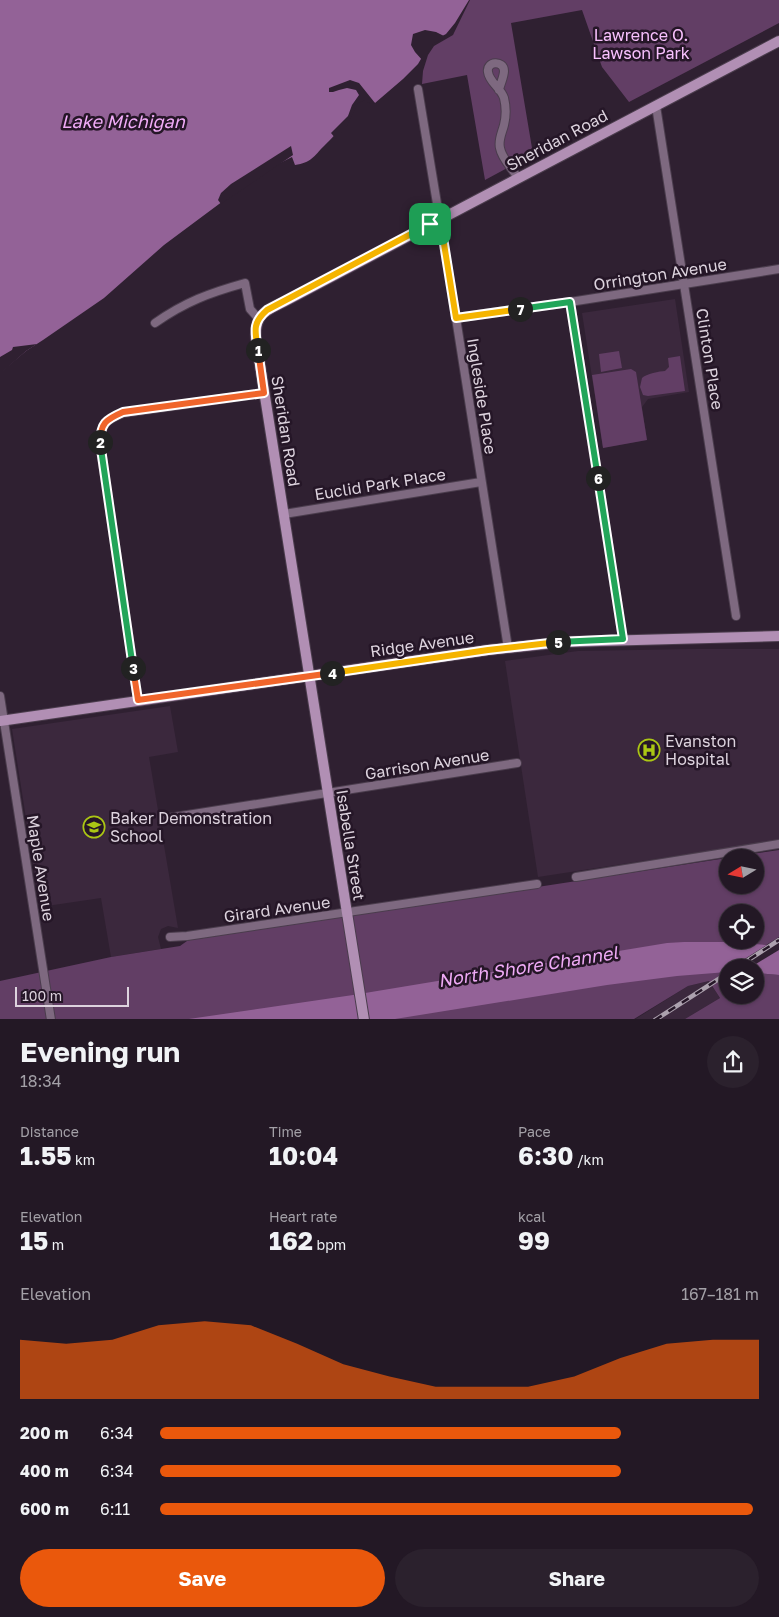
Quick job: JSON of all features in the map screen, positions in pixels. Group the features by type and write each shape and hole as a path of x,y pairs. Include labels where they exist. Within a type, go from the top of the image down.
{"street":[{"name":"Sheridan Road","path":"310,676 256,340 255,328 258,318 267,310 779,41"},
{"name":"Ingleside Place","path":"418,89 508,648"},
{"path":"499,90 504,97 505,123 499,146 504,158 518,178"},
{"name":"Clinton Place","path":"656,106 736,616"},
{"name":"Orrington Avenue","path":"456,318 779,269"},
{"path":"155,323 175,309 198,298 245,283 250,309 258,318"},
{"path":"570,302 623,639"},
{"path":"138,700 100,444 101,428 110,418 123,412 264,393"},
{"name":"Euclid Park Place","path":"284,514 481,482"},
{"name":"Ridge Avenue","path":"310,676 564,642 779,636"},
{"path":"2,720 310,676"},
{"name":"Isabella Street","path":"310,676 364,1019"},
{"name":"Maple Avenue","path":"0,696 2,720 51,1019"},
{"name":"Garrison Avenue","path":"162,820 517,763"},
{"path":"576,877 779,844"},
{"name":"Girard Avenue","path":"170,937 537,884"}],"shaded area":[{"path":"675,299 689,392 648,399 642,407 647,440 603,448 582,313"},
{"name":"Evanston Hospital","path":"779,649 779,840 538,877 505,661 578,651"},
{"name":"Baker Demonstration School","path":"170,706 178,752 149,757 178,928 168,926 161,929 158,937 161,949 111,957 101,898 40,907 12,729"},
{"path":"709,981 719,996 719,999 685,1019 636,1019 688,986"}],"green space":[{"name":"Lawrence O. Lawson Park","path":"470,0 779,0 779,23 629,102 602,67 582,10 511,23 533,154 485,180 467,75 422,84 423,71 428,55 434,46 453,35"},
{"path":"619,351 622,368 601,372 599,354"},
{"path":"680,356 685,391 643,395 640,387 642,378 665,371 669,367 668,358"},
{"path":"631,369 636,372 647,440 603,448 592,375"},
{"path":"779,850 779,937 764,947 764,904 719,904 719,949 760,949 745,959 719,959 719,996 709,981 688,986 634,1019 0,1019 0,981 111,957 180,946 187,941 719,859 719,894 764,894 764,852"},
{"path":"764,974 779,975 779,1019 685,1019 719,999 719,1004 764,1004"}],"water":[{"name":"Lake Michigan","path":"0,0 469,0 446,34 431,42 418,64 375,103 365,98 357,101 339,130 312,158 305,163 295,165 292,157 262,172 164,245 104,298 26,351 0,373"},
{"name":"North Shore Channel","path":"719,942 719,949 764,949 764,945 779,946 779,975 764,974 764,959 719,959 719,973 607,985 395,1019 189,1019 353,995 667,943"}],"pier":[{"path":"425,30 436,32 446,37 433,44 423,61 411,45 413,34"},
{"path":"350,80 359,83 375,103 372,105 365,100 358,103 347,126 336,139 331,133 348,116 352,105 359,95 356,90 347,88 329,92 329,88"},
{"path":"291,146 293,155 221,204 218,200 221,193 231,184"},
{"path":"37,344 0,374 0,357 12,350 13,347"},
{"path":"770,943 779,944 779,950 764,959 745,959 760,949 764,949 764,947"}],"railway":[{"path":"750,959 779,940"},
{"path":"657,1019 719,979"}],"place":[{"name":"Evanston Hospital","path":"649,750"},
{"name":"Baker Demonstration School","path":"94,827"}],"route":[{"path":"440,219 456,318 570,302 623,639 564,642 488,650 138,700 100,444 101,428 110,418 123,412 264,393 255,328 258,318 267,310 430,224 440,219"}]}
